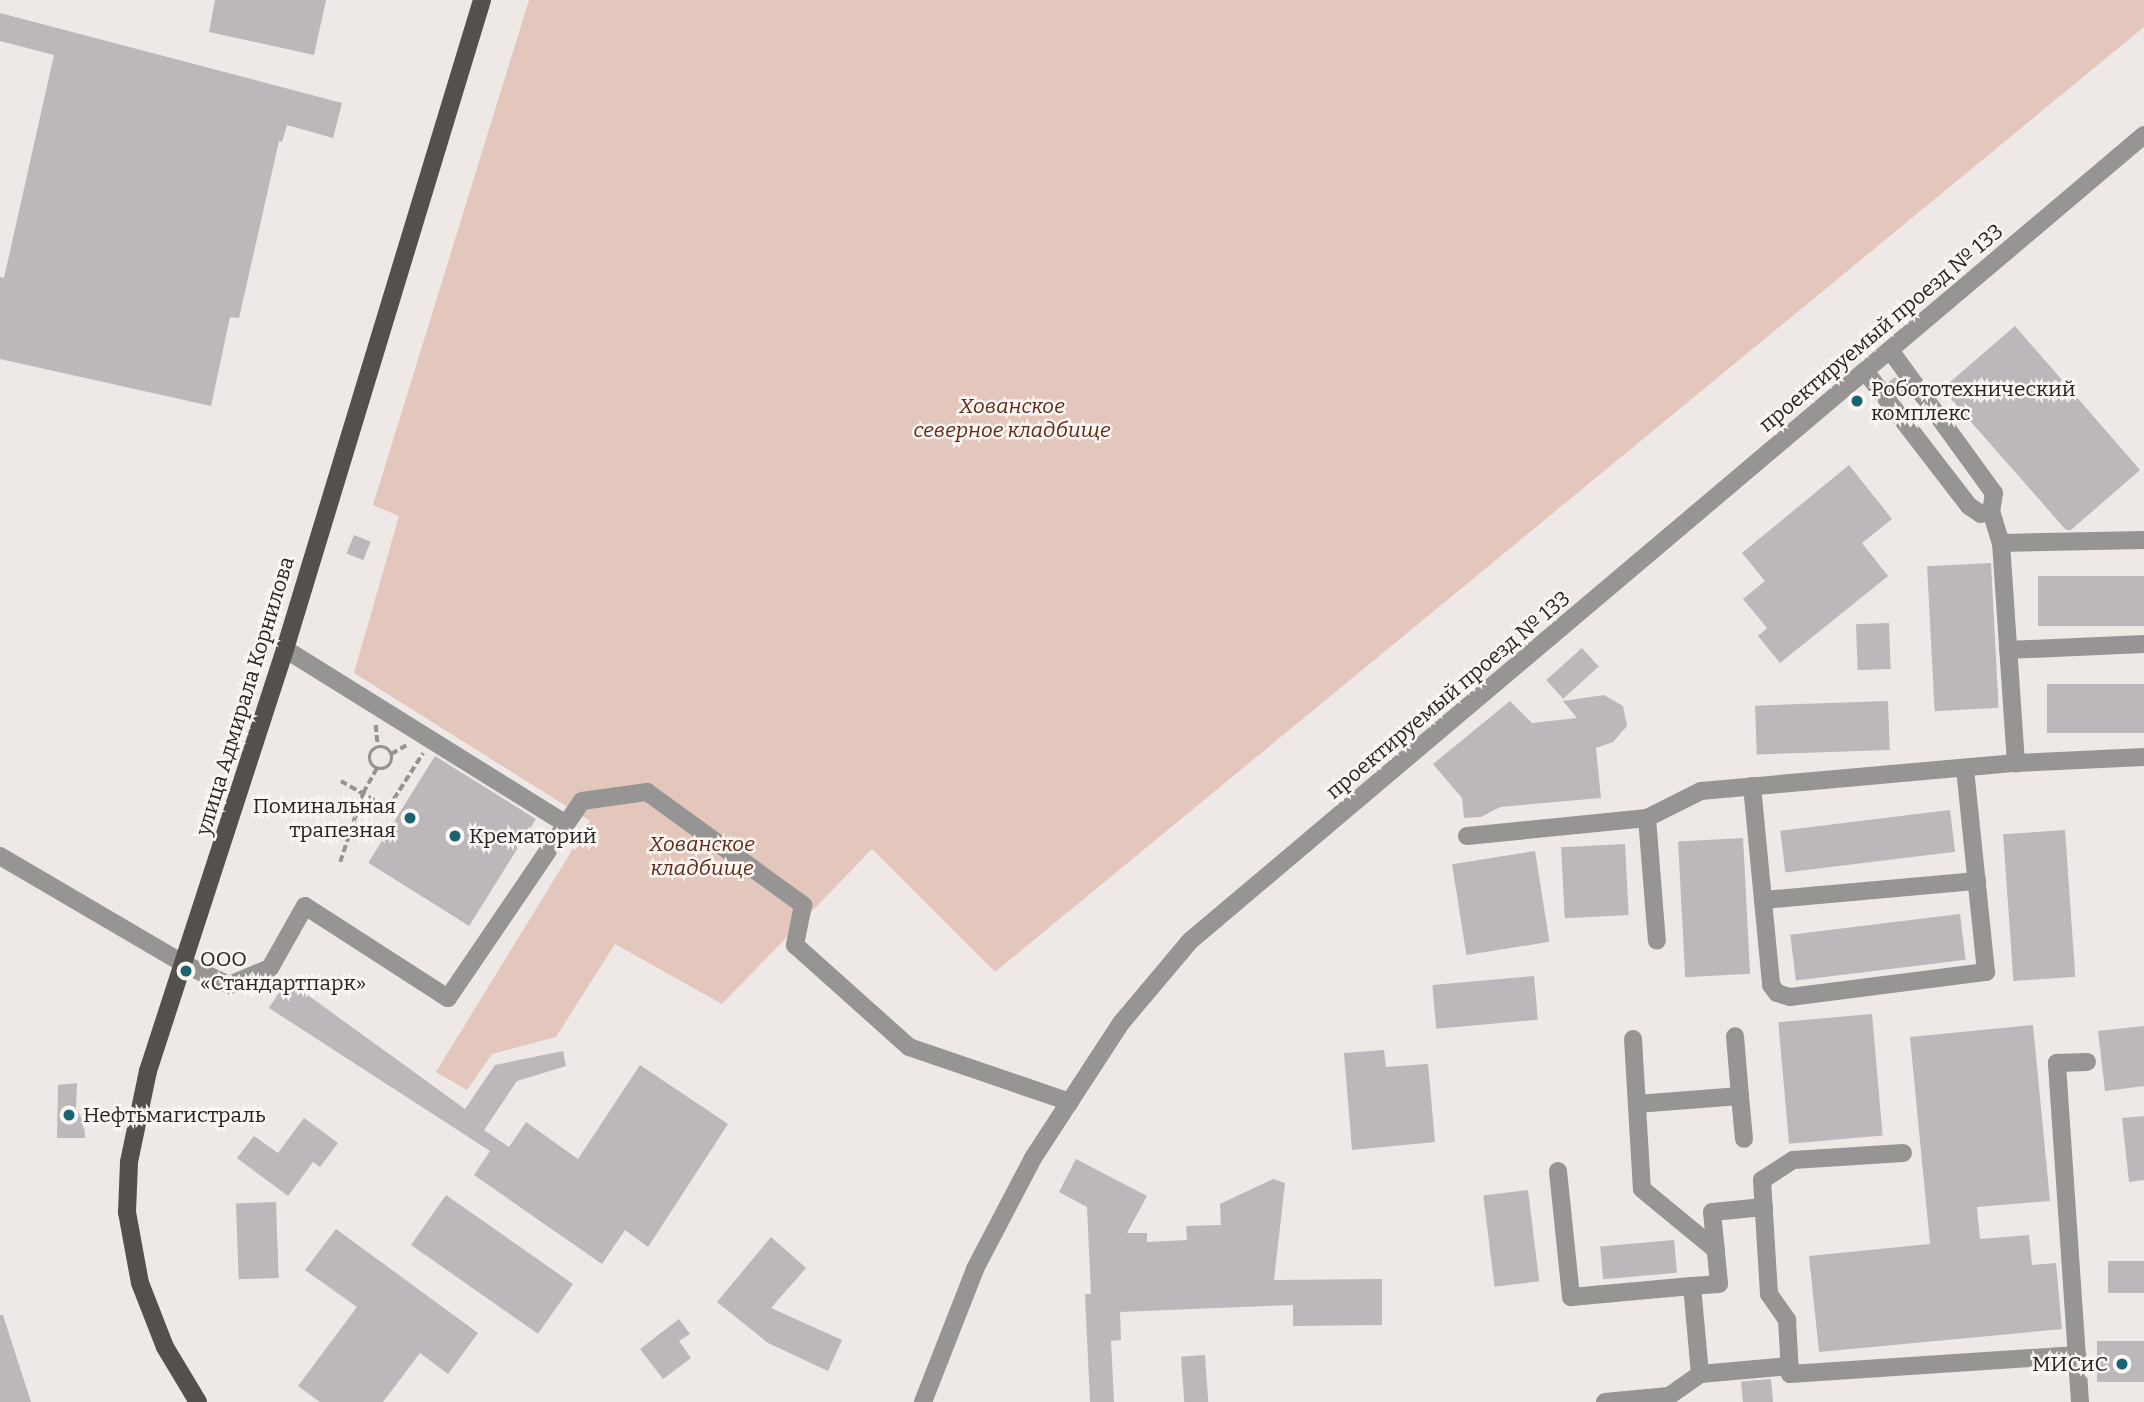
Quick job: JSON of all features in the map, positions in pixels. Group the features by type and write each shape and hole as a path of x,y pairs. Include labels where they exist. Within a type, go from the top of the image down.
{"main road":[{"name":"улица Адмирала Корнилова","path":"198,1402 165,1347 151,1314 131,1247 127,1212 129,1162 148,1070 285,649 482,0"}],"street":[{"name":"проектируемый проезд № 133","path":"923,1402 975,1269 1033,1158 1121,1023 1191,941 2144,135"},
{"path":"1890,350 1991,487 1991,511 2001,543 2016,763"},
{"path":"1864,371 1969,506 1981,514 1991,511"},
{"path":"2001,543 2144,540"},
{"path":"2008,650 2144,644"},
{"path":"285,649 566,824"},
{"path":"1467,835 1647,818 1701,791 2016,763 2144,757"},
{"path":"1752,786 1771,985 1777,993 1790,997 1982,975 1987,967 1965,768"},
{"path":"0,856 184,964 229,985 270,968 305,906 448,998 582,801 647,792 803,905 795,945 909,1047 1070,1102"},
{"path":"1647,818 1657,941"},
{"path":"1763,900 1977,881"},
{"path":"1735,1036 1744,1139"},
{"path":"1633,1039 1642,1189 1716,1250"},
{"path":"2080,1402 2057,1063 2087,1062"},
{"path":"1637,1104 1740,1096"},
{"path":"1902,1153 1793,1160 1762,1180 1769,1294 1787,1320 1790,1374 2077,1356"},
{"path":"1558,1171 1571,1297 1719,1284 1712,1212 1764,1207"},
{"path":"1692,1286 1700,1374"},
{"path":"1605,1402 1669,1396 1700,1374 1790,1366"}],"path":[{"path":"341,780 388,808 431,739"},
{"path":"376,748 385,748 391,754 391,762 385,768 377,768 371,761 371,753 376,748"},
{"path":"340,862 363,793 377,768"}],"green space":[{"name":"Хованское северное кладбище","path":"529,0 2144,0 2144,27 995,972 872,849 722,1004 615,944 556,1037 492,1054 467,1090 436,1072 590,821 354,673 399,516 373,505"}],"building":[{"path":"215,0 326,0 314,55 209,32"},
{"path":"0,13 342,103 333,138 287,125 282,142 279,141 239,318 230,317 211,406 0,359 0,277 4,278 54,55 0,41"},
{"path":"2015,326 2140,470 2071,530 2066,530 1942,389"},
{"path":"1895,377 1908,394 1900,399 1888,382"},
{"path":"1849,465 1892,519 1862,543 1888,576 1780,663 1758,636 1767,628 1743,599 1765,581 1742,553"},
{"path":"354,535 371,542 363,560 347,554"},
{"path":"1991,563 1999,708 1935,711 1927,566"},
{"path":"2038,576 2144,576 2144,626 2038,626"},
{"path":"1889,623 1891,669 1858,670 1856,624"},
{"path":"1582,648 1599,667 1563,699 1546,680"},
{"path":"2047,684 2144,684 2144,733 2047,733"},
{"path":"1604,695 1623,706 1627,726 1613,742 1596,748 1601,798 1500,807 1481,817 1464,818 1462,798 1433,764 1510,701 1532,723 1577,718 1563,701"},
{"path":"1888,701 1890,750 1757,755 1755,706"},
{"name":"Крематорий","path":"435,756 536,819 469,926 368,863"},
{"path":"1950,810 1955,852 1785,873 1780,831"},
{"path":"2065,830 2075,977 2013,981 2003,834"},
{"path":"1743,838 1750,974 1685,977 1678,841"},
{"path":"1625,844 1629,915 1565,918 1561,847"},
{"path":"1535,851 1549,942 1466,955 1452,864"},
{"path":"1960,914 1966,960 1796,980 1790,935"},
{"path":"1534,976 1538,1020 1436,1029 1432,985"},
{"path":"287,980 465,1109 495,1065 563,1051 566,1066 517,1081 484,1130 509,1147 526,1122 578,1159 640,1065 728,1124 648,1247 625,1230 602,1264 474,1175 490,1151 269,1008"},
{"path":"1872,1014 1883,1136 1789,1144 1778,1022"},
{"path":"2033,1025 2050,1201 1977,1207 1980,1239 2029,1235 2032,1265 2056,1263 2062,1329 1819,1352 1809,1256 1930,1244 1910,1037"},
{"path":"2144,1026 2144,1086 2105,1091 2098,1031"},
{"path":"1384,1050 1386,1067 1428,1064 1435,1142 1352,1150 1344,1053"},
{"name":"Нефтьмагистраль","path":"77,1083 76,1108 84,1122 85,1138 57,1138 58,1085"},
{"path":"2144,1116 2144,1180 2129,1182 2122,1118"},
{"path":"304,1118 338,1143 320,1167 313,1162 288,1196 237,1158 254,1136 278,1153"},
{"path":"1076,1159 1147,1196 1127,1233 1147,1233 1147,1242 1187,1240 1186,1226 1221,1225 1220,1204 1273,1179 1285,1183 1274,1280 1382,1279 1382,1325 1293,1326 1293,1305 1120,1312 1121,1340 1111,1341 1114,1402 1090,1402 1085,1294 1091,1294 1087,1207 1059,1192"},
{"path":"1528,1190 1539,1281 1495,1287 1483,1195"},
{"path":"446,1195 573,1284 538,1334 411,1245"},
{"path":"276,1202 279,1278 239,1279 236,1203"},
{"path":"336,1229 478,1333 448,1374 420,1353 383,1402 320,1402 298,1386 357,1307 305,1270"},
{"path":"771,1237 806,1268 771,1308 842,1340 828,1371 768,1343 717,1302"},
{"path":"1674,1240 1677,1273 1603,1279 1600,1246"},
{"name":"МИСиС","path":"2108,1261 2144,1261 2144,1293 2108,1293"},
{"path":"0,1315 3,1315 31,1402 0,1402"},
{"path":"679,1319 690,1334 679,1341 691,1358 663,1379 640,1349"},
{"name":"МИСиС","path":"2097,1341 2144,1341 2144,1382 2097,1382"},
{"path":"1205,1355 1208,1402 1184,1402 1181,1357"},
{"path":"1771,1379 1773,1402 1743,1402 1741,1382"}],"place":[{"name":"Робототехнический комплекс","path":"1857,401"},
{"name":"Поминальная трапезная","path":"410,818"},
{"name":"Крематорий","path":"455,836"},
{"name":"ООО «Стандартпарк»","path":"186,971"},
{"name":"Нефтьмагистраль","path":"69,1115"},
{"name":"МИСиС","path":"2122,1364"}],"park label":[{"name":"Хованское кладбище","path":"702,856"}]}
